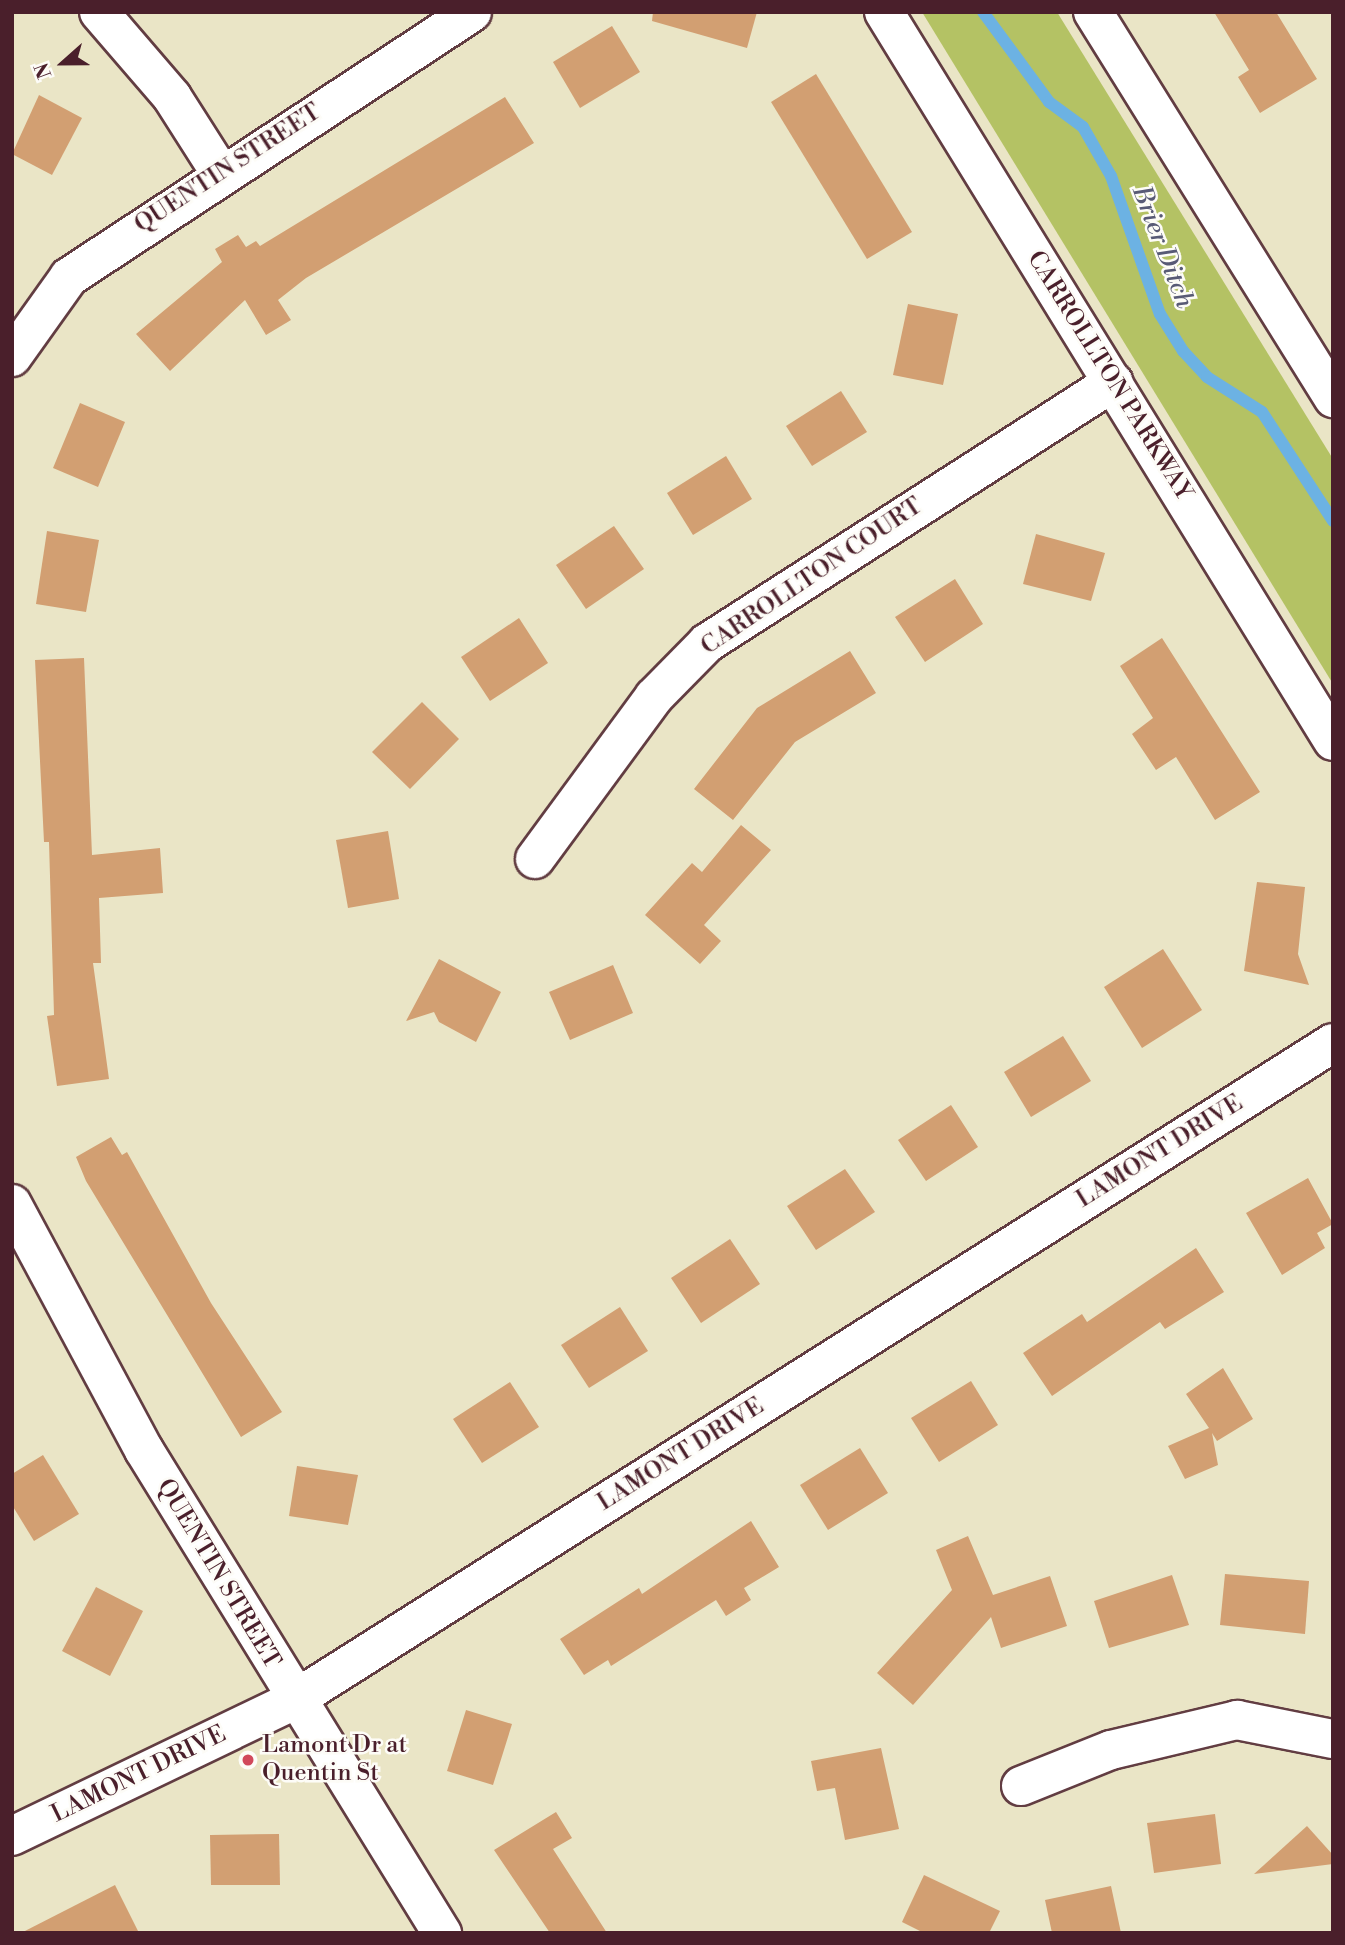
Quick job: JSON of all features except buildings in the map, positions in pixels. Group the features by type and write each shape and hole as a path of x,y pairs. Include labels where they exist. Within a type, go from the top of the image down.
{"street":[{"path":"99,12 172,97 221,174"},
{"name":"QUENTIN STREET","path":"12,357 69,277 221,174 472,12"},
{"name":"CARROLLTON PARKWAY","path":"884,12 1333,741"},
{"path":"1093,12 1333,398"},
{"name":"CARROLLTON COURT","path":"535,859 654,697 707,643 1113,382"},
{"name":"LAMONT DRIVE","path":"12,1836 294,1700 1333,1043"},
{"name":"QUENTIN STREET","path":"12,1204 144,1450 294,1700 442,1933"},
{"path":"1021,1786 1111,1750 1237,1720 1333,1739"}],"green space":[{"path":"922,12 1057,12 1333,459 1333,684"}],"waterway":[{"name":"Brier Ditch","path":"983,12 1049,102 1083,127 1111,176 1160,314 1183,351 1207,377 1262,412 1333,521"}],"place":[{"name":"Lamont Dr at Quentin St","path":"248,1760"}]}
